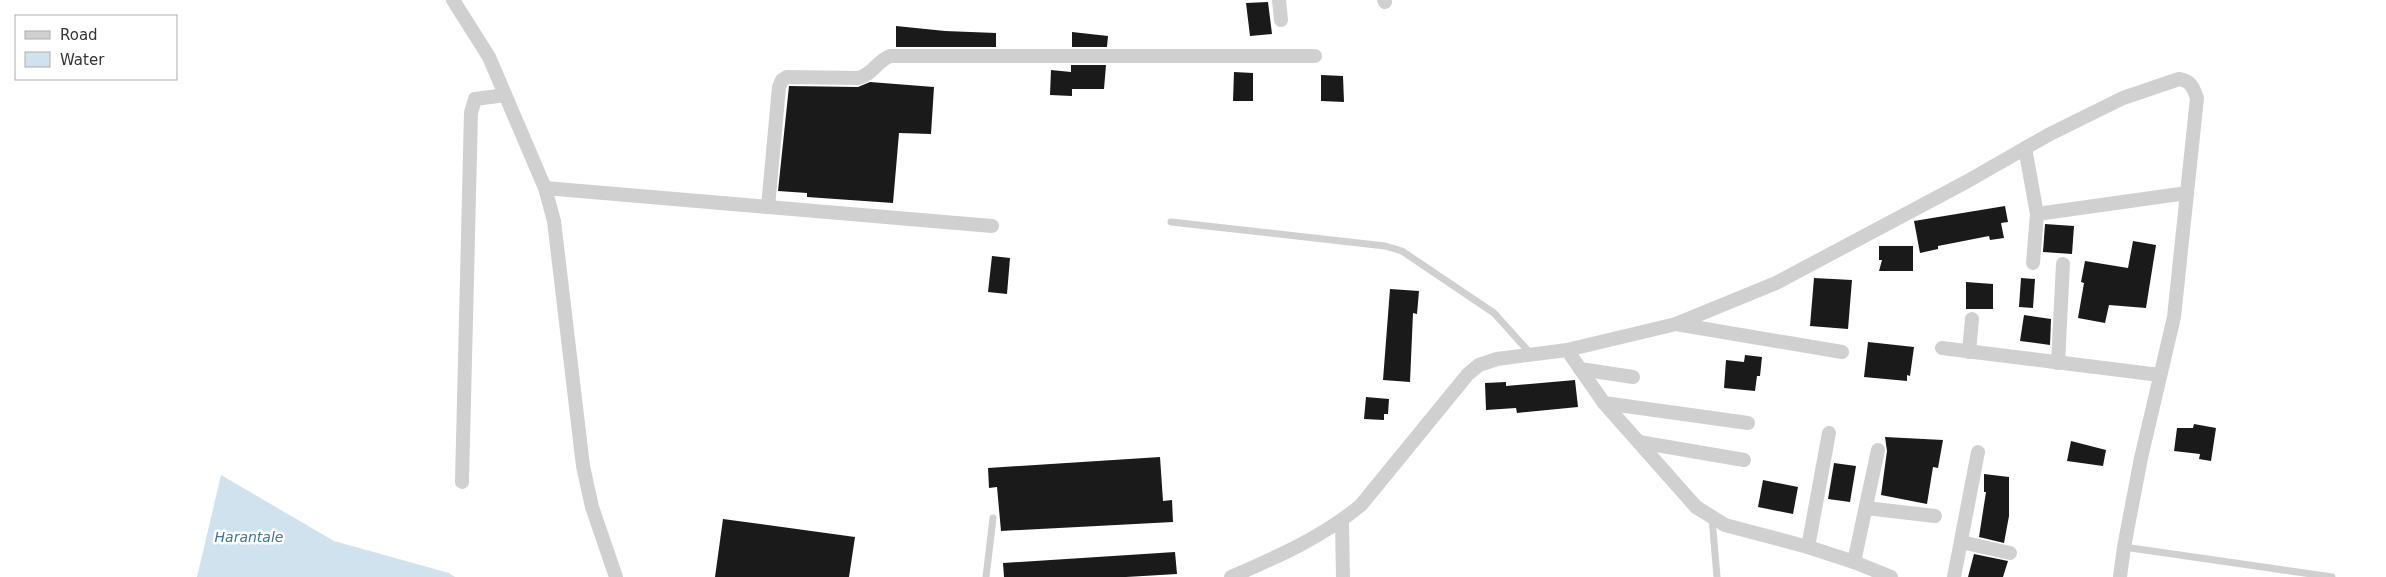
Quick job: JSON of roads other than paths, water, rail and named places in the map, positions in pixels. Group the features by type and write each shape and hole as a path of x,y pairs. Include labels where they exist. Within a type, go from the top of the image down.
{"street":[{"path":"453,0 489,56 545,188 554,221 583,466 592,507 616,577"},
{"path":"1279,0 1281,20"},
{"path":"768,207 779,87 782,80 788,77 858,78 866,76 881,59 890,56 1316,56"},
{"path":"1231,577 1284,554 1342,521 1361,505 1468,374 1479,365 1497,359 1567,350 1676,324 1776,283 1966,182 2050,134 2123,98 2179,79 2187,80 2193,86 2196,98 2174,317 2124,548 2120,577"},
{"path":"462,482 471,113 475,99 505,95"},
{"path":"2025,148 2038,214 2033,263"},
{"path":"545,188 992,226"},
{"path":"2038,214 2187,193"},
{"path":"2058,363 2063,264"},
{"path":"1969,352 1972,319"},
{"path":"1676,324 1842,352"},
{"path":"1942,348 2160,375"},
{"path":"1567,350 1604,403 1696,507 1725,525 1808,547 1854,562 1888,576"},
{"path":"1580,369 1633,377"},
{"path":"1604,403 1748,423"},
{"path":"1808,547 1829,433"},
{"path":"1639,442 1744,460"},
{"path":"1854,562 1878,450"},
{"path":"1954,577 1978,452"},
{"path":"1866,508 1935,516"},
{"path":"1342,521 1343,577"},
{"path":"1961,542 2010,552"}],"lane":[{"path":"1171,222 1385,246 1402,251 1494,314 1531,354"},
{"path":"986,577 993,518"},
{"path":"1712,518 1717,577"},
{"path":"2124,548 2332,577"}],"water":[{"name":"Harantale","path":"221,475 334,541 449,573 455,577 197,577"}]}
